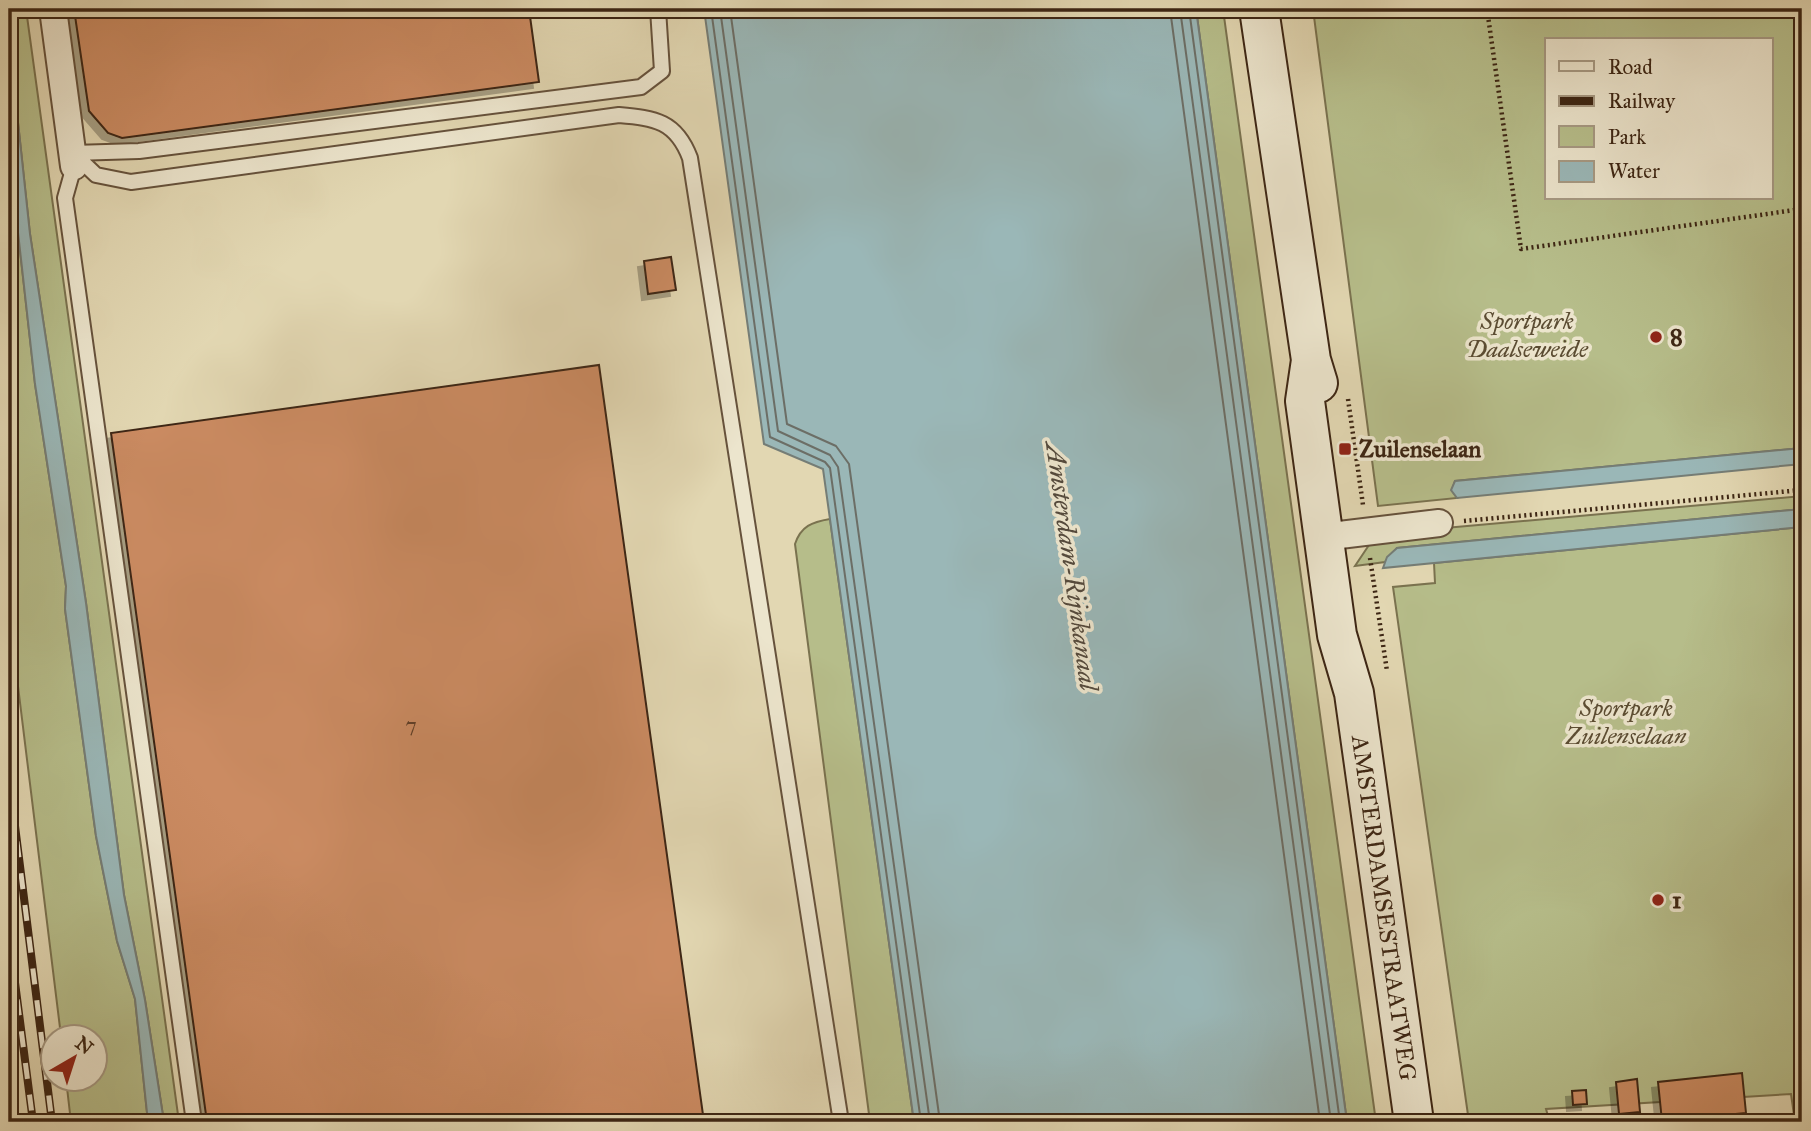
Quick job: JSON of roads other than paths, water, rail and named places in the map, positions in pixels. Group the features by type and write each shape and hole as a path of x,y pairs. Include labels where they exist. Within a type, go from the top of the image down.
{"main road":[{"name":"AMSTERDAMSESTRAATWEG","path":"1259,9 1311,360 1305,401 1333,535 1337,635 1354,694 1414,1122"}],"street":[{"path":"53,9 74,159"},
{"path":"1333,535 1439,523"}],"lane":[{"path":"74,159 642,87 662,71 658,9"},
{"path":"74,159 96,174 131,182 619,116 655,118 682,138 690,158 841,1122"},
{"path":"74,159 65,198 194,1122"}],"water":[{"name":"Amsterdam-Rijnkanaal","path":"704,9 1196,9 1347,1122 914,1122 823,469 764,444"},
{"path":"9,67 13,76 30,234 86,603 124,895 145,1000 164,1122 148,1122 135,999 117,941 96,836 65,609 66,586 35,384 9,152"},
{"path":"1802,448 1802,464 1457,498 1451,490 1455,481"},
{"path":"1802,509 1802,527 1383,568 1387,557 1397,548"}],"railway":[{"path":"9,778 52,1122"},
{"path":"9,936 33,1122"}],"place":[{"name":"8","path":"1656,337"},
{"name":"Zuilenselaan","path":"1345,449"},
{"name":"1","path":"1658,900"}],"park label":[{"name":"Sportpark Daalseweide","path":"1527,335"},
{"name":"Sportpark Zuilenselaan","path":"1626,722"}]}
